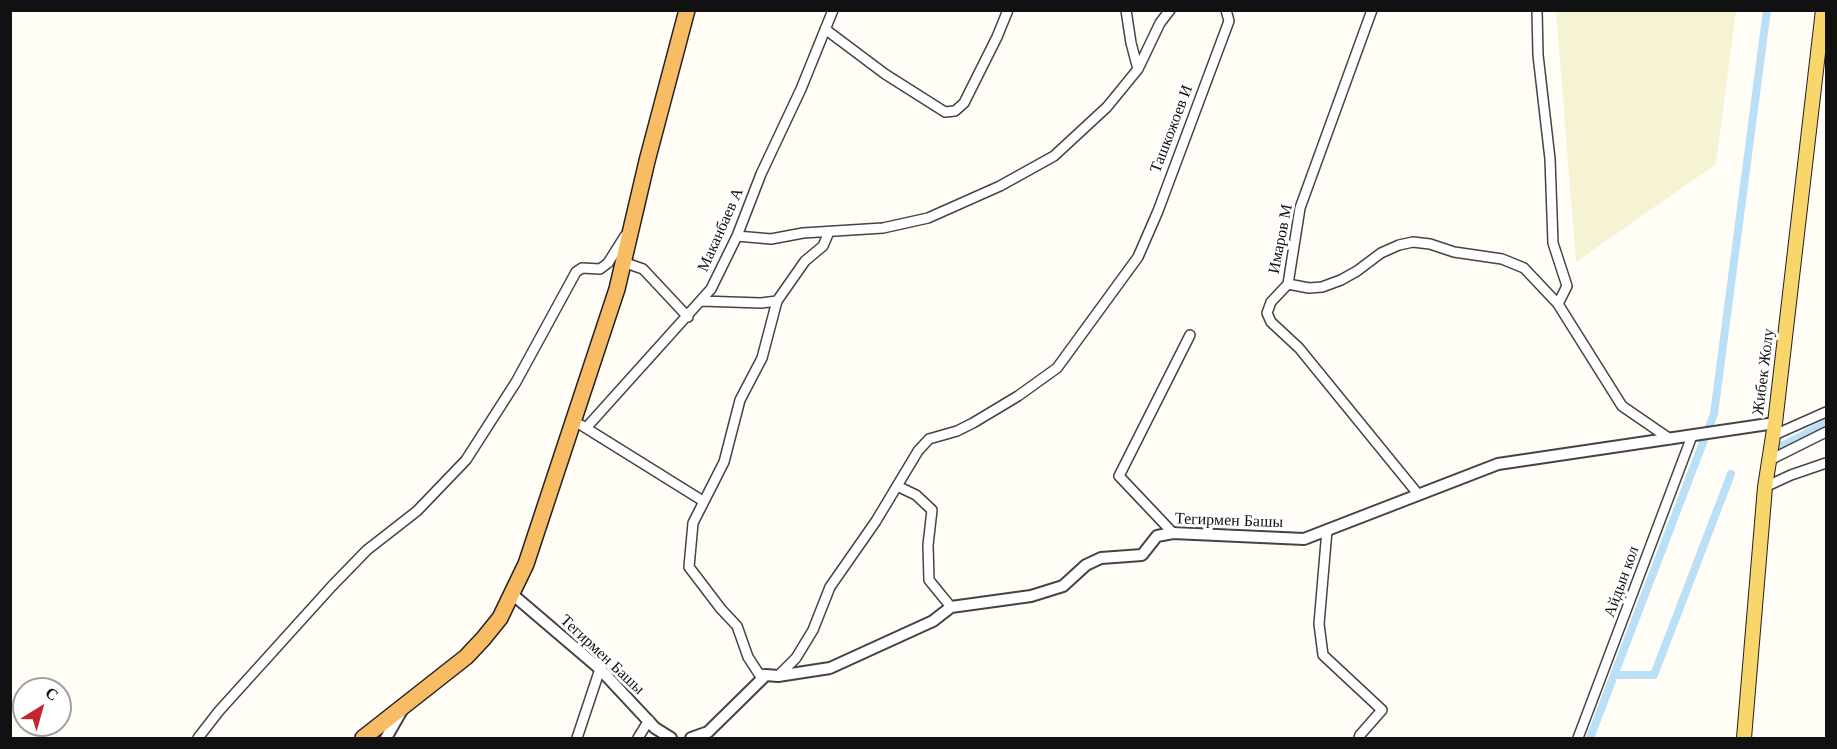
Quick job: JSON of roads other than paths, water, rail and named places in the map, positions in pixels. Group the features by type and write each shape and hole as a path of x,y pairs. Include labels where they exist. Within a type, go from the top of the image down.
{"highway":[{"path":"363,738 466,657 483,639 500,618 526,564 580,424 617,289 646,162 687,10"}],"main road":[{"name":"Жибек Жолу","path":"1744,738 1765,487 1823,10"}],"street":[{"name":"Маканбаев А","path":"580,424 688,317 711,289 737,236 761,174 801,89 833,10"},
{"path":"825,29 885,74 945,112 955,111 964,103 1008,10"},
{"path":"1126,10 1138,69"},
{"path":"737,236 771,239 803,233 883,228 928,218 1000,186 1054,156 1107,107 1138,69 1160,23 1170,10"},
{"name":"Ташкожоев И","path":"772,675 796,658 813,630 830,587 860,546 918,451 929,439 957,431 973,423 1018,396 1057,368 1138,257 1158,211 1229,21 1226,10"},
{"name":"Имаров М","path":"1372,10 1300,208 1288,284 1271,302 1267,313 1271,322 1299,348 1418,494"},
{"path":"1537,10 1538,55 1550,159 1553,243 1567,286 1558,304"},
{"path":"198,738 219,711 332,586 367,550 417,511 466,460 516,381 576,272 582,268 600,269 608,263 632,223"},
{"path":"772,675 759,674 748,657 737,626 689,567 693,523 724,462 740,400 762,358 777,301 805,261 823,246 829,232"},
{"path":"1288,284 1309,288 1322,287 1349,276 1381,253 1413,242 1430,244 1454,252 1502,259 1524,268 1558,304 1622,406 1670,439"},
{"path":"623,262 643,269 688,317"},
{"path":"701,301 761,303 777,301"},
{"path":"1173,533 1119,476 1190,335"},
{"path":"1773,430 1827,412"},
{"path":"580,424 703,501"},
{"name":"Тегирмен Башы","path":"772,675 830,668 933,621 951,607 1031,596 1063,586 1086,565 1101,558 1142,555 1157,536 1173,533 1304,539 1498,464 1692,436 1773,430"},
{"path":"1768,461 1827,432"},
{"name":"Айдын кол","path":"1578,738 1692,436"},
{"path":"1765,487 1791,475 1827,463"},
{"path":"897,486 916,495 932,510 928,545 929,580 951,607"},
{"path":"1327,530 1319,624 1323,655 1382,710 1359,738"},
{"name":"Тегирмен Башы","path":"512,594 600,669 655,728 671,738"},
{"path":"577,738 600,669"},
{"path":"691,738 708,732 712,733 750,693 772,675"},
{"path":"386,738 403,707"},
{"path":"638,738 649,720"}],"waterway":[{"path":"1709,427 1714,414 1767,10"},
{"path":"1780,447 1826,423"},
{"path":"1590,738 1704,440"},
{"path":"1614,675 1654,675 1731,474"}]}
